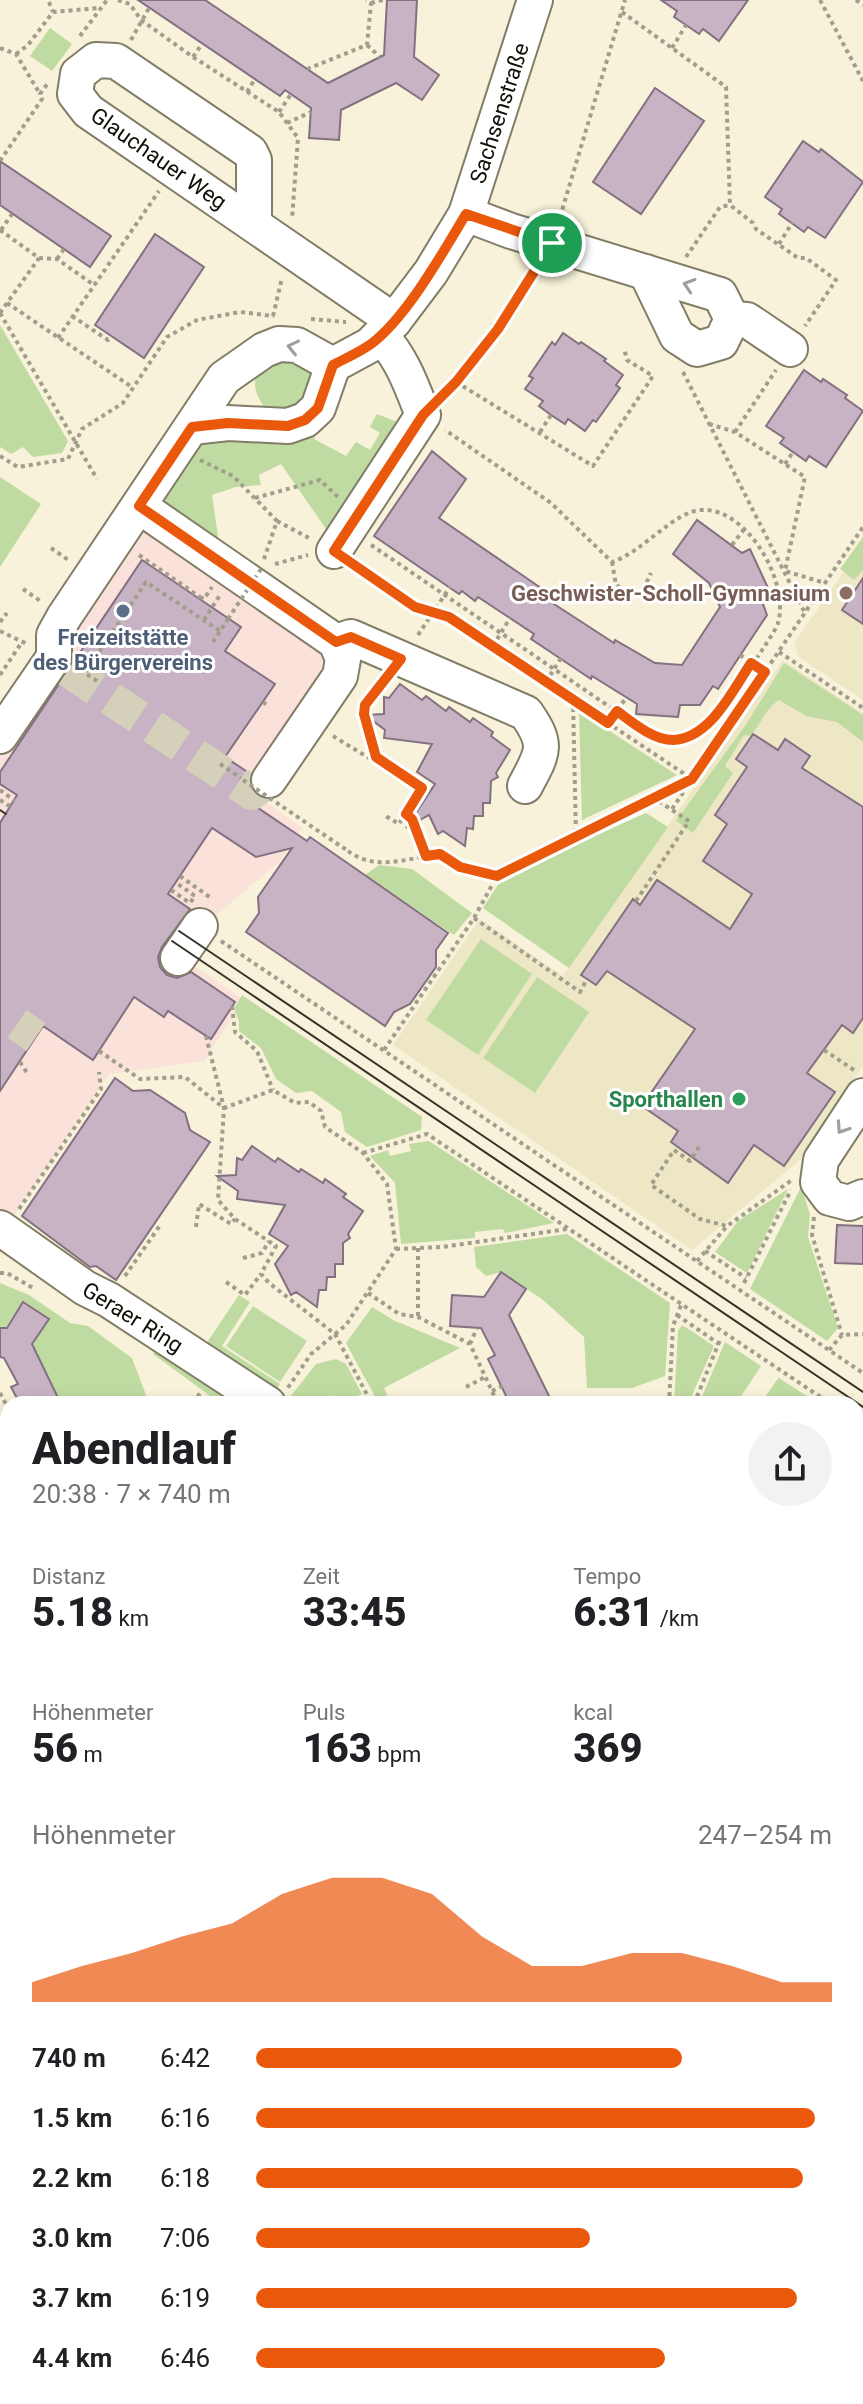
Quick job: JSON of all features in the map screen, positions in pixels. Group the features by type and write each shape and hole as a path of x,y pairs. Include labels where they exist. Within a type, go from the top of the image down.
{"street":[{"name":"Sachsenstraße","path":"333,365 370,345 387,328 431,272 466,214 535,0"},
{"name":"Glauchauer Weg","path":"254,224 254,160 250,152 116,61 96,60 78,74 75,94 88,111 254,224 387,328"},
{"path":"466,214 720,295 732,319"},
{"path":"659,276 677,336 697,349 721,342 732,319"},
{"path":"732,319 747,320 790,349"},
{"path":"347,532 430,420 391,347 387,328"},
{"path":"0,736 73,669 54,635 224,378 264,350 279,344 297,345 333,365 318,408 305,420 288,426 228,423 192,427"},
{"path":"253,358 244,378 246,397 254,412 273,424"},
{"path":"139,506 336,642 343,659 340,676 269,780"},
{"path":"336,642 351,637 526,713 540,733 543,752 525,786"},
{"path":"178,958 199,906"},
{"path":"847,1197 818,1182 821,1160 863,1096"},
{"name":"Geraer Ring","path":"8,1221 85,1288 274,1396"}],"path":[{"path":"380,57 367,45 368,2 383,0"},
{"path":"625,0 552,243 498,329 430,420 551,503 612,562 616,585 632,595 642,593 651,573"},
{"path":"820,0 863,81"},
{"path":"856,0 863,5"},
{"path":"49,2 53,12"},
{"path":"16,54 28,45 53,12 99,8"},
{"path":"141,20 149,8"},
{"path":"622,12 726,87 730,205"},
{"path":"672,48 686,25"},
{"path":"193,57 202,44"},
{"path":"307,69 367,45"},
{"path":"0,48 16,54 40,94"},
{"path":"247,92 255,79"},
{"path":"279,112 291,94"},
{"path":"287,123 311,112"},
{"path":"58,338 174,169"},
{"path":"659,276 720,207 730,205 756,229 798,258 806,258 836,280 735,432"},
{"path":"12,214 0,230 39,258 57,259 94,285"},
{"path":"779,244 792,223"},
{"path":"57,259 64,249"},
{"path":"39,258 0,313 97,479"},
{"path":"0,456 18,467 68,459 82,429 123,403 132,387 7,303"},
{"path":"72,316 108,340 111,336"},
{"path":"677,336 673,351 805,613"},
{"path":"456,382 593,466 653,376 627,360 624,348"},
{"path":"540,432 551,415"},
{"path":"709,424 735,432 805,477 785,571"},
{"path":"785,464 793,452"},
{"path":"233,476 277,521 347,532 647,732 672,740 700,731 778,624 781,596 758,544 745,527 717,511 697,510 679,517 648,544 612,562"},
{"path":"255,498 320,480 347,532 415,607 449,617 692,779"},
{"path":"270,545 277,521"},
{"path":"732,545 745,527"},
{"path":"672,809 863,527"},
{"path":"213,642 261,569 298,557 347,532"},
{"path":"758,544 768,539"},
{"path":"116,540 201,598"},
{"path":"51,548 70,561"},
{"path":"785,571 825,583"},
{"path":"73,669 85,673 146,582 220,631"},
{"path":"384,815 399,824 422,788 376,757 364,714 365,705 450,587"},
{"path":"204,620 224,588"},
{"path":"23,589 44,603"},
{"path":"0,622 7,613"},
{"path":"493,646 510,618"},
{"path":"0,675 22,642"},
{"path":"779,652 863,708"},
{"path":"740,655 765,672"},
{"path":"546,682 561,658"},
{"path":"608,723 626,698"},
{"path":"573,700 576,836"},
{"path":"324,730 369,758 376,757"},
{"path":"220,764 362,861 395,863 440,854 460,867 497,876"},
{"path":"384,1050 474,918 497,876 692,779"},
{"path":"0,791 15,801"},
{"path":"636,901 689,821 652,797"},
{"path":"0,800 11,807"},
{"path":"406,814 412,819 426,856"},
{"path":"180,876 199,906"},
{"path":"175,882 199,906 384,1050 863,1373"},
{"path":"171,890 199,906"},
{"path":"474,918 580,992 587,979"},
{"path":"232,1006 235,1032 257,1051 273,1090 295,1103 309,1102 321,1111 325,1127 363,1153 387,1184 396,1249 346,1325 311,1354 279,1396"},
{"path":"206,1036 224,1108 218,1200 235,1219 269,1241 278,1243 245,1295 226,1282"},
{"path":"824,1050 863,1076"},
{"path":"99,1051 140,1079 185,1077 224,1108"},
{"path":"20,1062 27,1073"},
{"path":"8,1221 101,1089 99,1072"},
{"path":"224,1108 273,1090"},
{"path":"363,1153 427,1134 819,1396"},
{"path":"699,1147 690,1161 674,1150 651,1185 700,1219 727,1226"},
{"path":"697,1261 705,1251 727,1226 797,1177 745,1280 705,1251"},
{"path":"842,1335 812,1235 814,1214 847,1197"},
{"path":"196,1227 199,1204 231,1224 235,1219"},
{"path":"117,1288 161,1224"},
{"path":"396,1249 442,1247 569,1228"},
{"path":"243,1258 262,1253 269,1241"},
{"path":"418,1246 418,1317"},
{"path":"261,1274 335,1334 368,1396"},
{"path":"368,1293 399,1314 418,1317 470,1344 494,1396"},
{"path":"669,1396 673,1326 681,1305"},
{"path":"677,1315 720,1342 697,1396"},
{"path":"470,1344 477,1328"},
{"path":"829,1350 842,1335 863,1334"},
{"path":"466,1387 485,1377"},
{"path":"492,1391 502,1386"}],"shaded area":[{"path":"141,518 326,644 335,677 256,795 302,828 279,862 216,915 186,960 244,1000 204,1061 109,1074 9,1223 0,1217 0,756 55,672 66,631"},
{"name":"Geschwister-Scholl-Gymnasium","path":"863,544 863,700 799,657 794,643"},
{"path":"783,660 863,713 863,1066 800,1160 692,1250 393,1045 480,919 563,976"}],"green space":[{"path":"50,28 72,44 52,71 30,56"},
{"path":"0,325 68,441 62,453 33,457 23,447 11,454 0,447"},
{"path":"281,354 320,358 306,408 267,411 257,393 255,385 259,372"},
{"path":"377,414 405,425 336,524 326,529 281,464 259,475 261,485 236,487 212,495 219,543 171,511 164,498 191,448 207,437 320,426 314,439 346,456 356,442 370,450 380,433 370,427"},
{"path":"0,477 41,504 0,567"},
{"path":"863,537 863,570 854,580 840,569"},
{"path":"784,663 863,715 863,742 837,722 806,716 779,700 750,736 744,735 725,766 733,773 693,833 676,821 747,723"},
{"path":"579,711 677,775 582,820"},
{"path":"646,813 668,827 569,968 483,908 503,877"},
{"path":"379,865 412,869 472,913 454,935 365,875"},
{"path":"481,939 532,974 478,1055 426,1020"},
{"path":"537,977 589,1012 535,1093 483,1058"},
{"path":"242,995 422,1117 421,1130 367,1147 345,1132 341,1112 312,1091 296,1093 276,1079 261,1048 239,1031 234,1009"},
{"path":"429,1141 554,1223 505,1233 503,1229 475,1232 475,1238 401,1244 395,1183 370,1156 388,1150 390,1156 411,1151 409,1144"},
{"path":"801,1187 810,1214 808,1237 838,1328 827,1341 750,1289"},
{"path":"788,1189 747,1273 715,1252 738,1221"},
{"path":"567,1234 670,1303 665,1376 632,1388 587,1388 584,1337 542,1299 501,1272 486,1276 476,1267 474,1247"},
{"path":"0,1283 29,1295 70,1323 88,1326 132,1358 147,1396 57,1396 32,1344 49,1319 23,1301 6,1327 0,1327"},
{"path":"239,1295 250,1302 222,1346 280,1384 275,1393 212,1351 208,1341"},
{"path":"253,1306 307,1341 280,1382 226,1346"},
{"path":"372,1307 393,1320 460,1348 384,1388 388,1396 375,1396 346,1343"},
{"path":"682,1325 714,1346 692,1396 674,1396 678,1331"},
{"path":"725,1342 761,1366 741,1396 702,1396"},
{"path":"159,1347 235,1396 210,1396 153,1354"},
{"path":"336,1359 346,1364 362,1394 291,1396 316,1364"},
{"path":"779,1377 807,1396 766,1396"}],"building":[{"path":"138,0 205,0 328,83 384,55 387,0 417,0 414,57 439,75 422,100 396,83 341,110 339,140 309,138 311,108 285,90 280,96"},
{"path":"661,0 748,0 719,41 703,29 699,34 674,17 677,11"},
{"path":"655,88 704,121 641,214 593,182"},
{"path":"803,141 819,152 821,149 863,182 825,238 808,227 804,232 779,214 782,209 765,197"},
{"path":"0,161 111,236 90,267 0,205"},
{"path":"155,234 204,267 144,358 95,325"},
{"path":"563,333 606,359 604,361 623,375 616,385 620,388 596,422 593,420 585,431 568,419 565,424 551,415 539,406 543,401 525,389 533,378 529,376 552,342 555,345"},
{"path":"804,370 847,395 845,398 863,411 826,467 809,456 806,461 780,443 784,438 766,426"},
{"path":"432,451 466,479 439,518 557,599 554,604 614,643 615,640 655,663 682,665 720,607 709,583 673,554 697,520 742,553 750,549 768,588 759,593 767,615 718,689 713,686 700,705 680,705 678,717 636,714 637,704 592,676 591,679 531,639 534,634 478,597 475,601 462,591 459,594 374,536"},
{"path":"142,560 241,627 225,651 275,684 225,757 249,773 236,793 307,841 310,837 448,933 436,950 436,967 410,1004 394,1012 385,1026 246,932 259,913 258,897 292,848 256,857 212,828 168,894 190,909 158,957 160,967 167,975 177,978 191,972 235,1002 211,1039 168,1011 164,1017 134,997 93,1060 43,1026 0,1091 0,823 17,795 0,784 0,772"},
{"path":"863,578 863,624 842,610"},
{"path":"400,684 422,700 426,696 446,711 449,707 470,722 473,718 493,732 491,736 510,750 496,773 498,777 491,781 490,803 483,803 483,816 474,816 473,829 467,828 465,846 443,831 438,834 429,815 406,828 435,784 417,772 432,744 384,738 385,730 365,715 384,714 384,697 389,698"},
{"path":"753,734 778,750 785,739 810,756 802,768 863,807 863,1018 853,1033 842,1025 807,1073 835,1092 784,1166 754,1145 728,1183 671,1142 678,1131 642,1106 695,1029 607,971 596,985 581,975 633,899 640,905 657,880 730,929 752,894 703,861 727,824 715,815 747,767 736,759"},
{"path":"115,1078 133,1091 150,1090 185,1113 190,1130 210,1142 116,1280 96,1266 90,1267 22,1216"},
{"path":"252,1146 275,1162 278,1158 323,1183 325,1179 363,1211 348,1234 350,1238 343,1243 343,1264 335,1264 335,1277 327,1277 326,1290 319,1290 317,1307 296,1292 291,1295 275,1264 288,1246 269,1234 285,1205 237,1199 238,1191 217,1176 236,1175 237,1158 242,1160"},
{"path":"837,1225 863,1226 863,1264 835,1263"},
{"path":"501,1272 526,1289 509,1315 549,1396 506,1396 488,1359 495,1355 481,1328 450,1326 452,1295 484,1297"},
{"path":"23,1302 49,1319 32,1344 57,1396 16,1396 11,1387 18,1384 4,1358 0,1357 0,1328 7,1328"}],"tunnel":[{"path":"68,670 252,793 269,780"},
{"path":"17,1024 36,1037"}],"tram line":[{"path":"0,810 6,814"},
{"path":"179,931 863,1392"},
{"path":"172,941 847,1396"}],"place":[{"name":"Geschwister-Scholl-Gymnasium","path":"846,593"},
{"name":"Freizeitstätte des Bürgervereins","path":"123,611"},
{"name":"Sporthallen","path":"739,1099"}],"route":[{"path":"466,214 552,243 498,329 456,382 423,415 334,551 415,607 449,617 608,723 617,711 647,732 672,740 700,731 751,663 765,672 692,779 497,876 460,867 440,854 426,856 412,819 406,814 422,788 376,757 364,714 365,705 401,659 351,637 336,642 139,506 192,427 228,423 288,426 305,420 318,408 333,365 381,336 431,272 466,214"}]}
